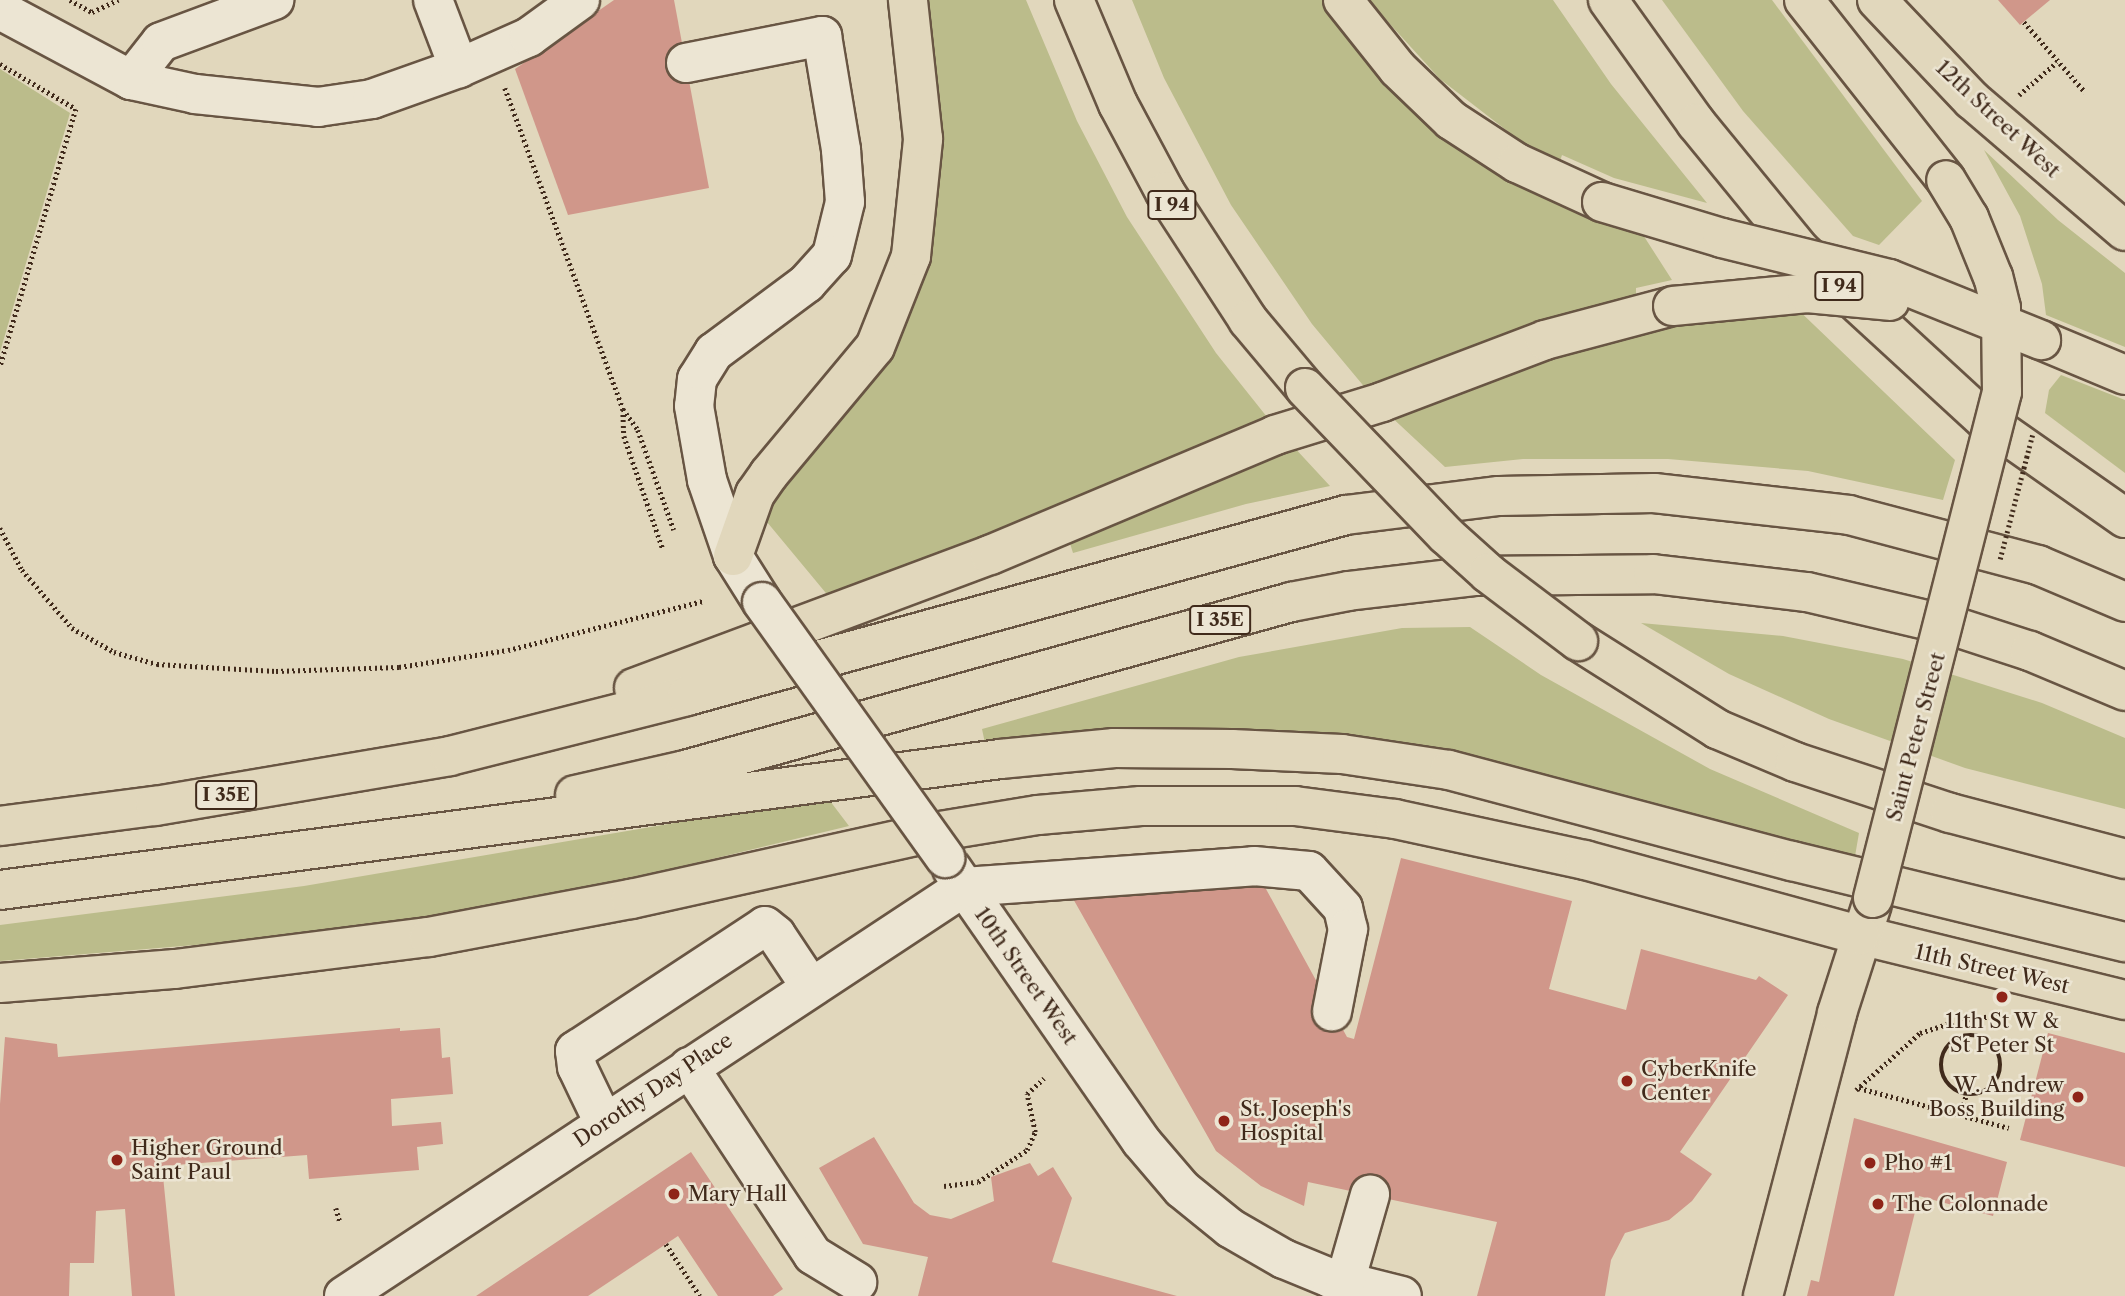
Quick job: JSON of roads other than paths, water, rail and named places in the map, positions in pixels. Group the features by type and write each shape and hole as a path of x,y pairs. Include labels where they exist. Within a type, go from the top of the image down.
{"main road":[{"path":"733,556 755,494 875,347 911,256 923,139 908,0"},
{"name":"I 94","path":"1074,0 1118,104 1165,192 1241,311 1305,388 1400,492 1471,558 1578,641 1697,718 1795,762 1950,813 2125,859"},
{"path":"1343,0 1398,69 1451,120 1517,163 1602,202 1722,238 1889,279 2125,375"},
{"name":"I 94","path":"1608,0 1696,123 1800,250 1985,420 2125,518"},
{"name":"Saint Peter Street","path":"1763,1296 1860,935 1873,898 2002,393 2003,335 1993,277 1969,218 1946,180 1804,0"},
{"name":"12th Street West","path":"1877,0 1972,100 2125,231"},
{"path":"450,756 990,555 1275,435 1382,402 1545,340 1672,306 1772,295 1854,295 1907,303 2041,340"},
{"name":"I 35E","path":"0,826 230,794 450,756 662,703 1346,514 1499,496 1654,493 1849,515 2038,565 2125,602"},
{"name":"I 35E","path":"0,890 323,847 685,770 1291,602 1435,580 1577,572 1653,573 1807,592 1956,627 2030,651 2125,691"},
{"path":"323,847 1065,751 1177,748 1342,754 1503,782 1792,861 2125,942"},
{"name":"11th Street West","path":"0,983 186,968 429,937 631,899 928,833 1051,813 1141,806 1295,806 1395,819 1597,863 1860,935 2125,1000"}],"street":[{"path":"131,80 160,42 274,0"},
{"path":"433,0 476,61"},
{"path":"0,10 131,80 195,94 318,107 372,99 476,61 529,37 580,0"},
{"name":"10th Street West","path":"686,63 822,36 841,150 845,202 832,255 807,283 714,352 697,379 694,406 707,480 733,556 762,602 1141,1142 1182,1189 1230,1228 1273,1253 1345,1282 1402,1296"},
{"path":"954,873 1254,866 1308,871 1343,908 1348,929 1332,1011"},
{"name":"Dorothy Day Place","path":"361,1291 604,1123 810,986 954,873"},
{"path":"604,1123 577,1067 575,1051 765,926 776,935 810,986"},
{"path":"689,1067 813,1255 856,1282"},
{"path":"1345,1282 1370,1195"}],"place":[{"name":"11th St W & St Peter St","path":"2002,997"},
{"name":"CyberKnife Center","path":"1627,1081"},
{"name":"W. Andrew Boss Building","path":"2078,1097"},
{"name":"St. Joseph's Hospital","path":"1224,1121"},
{"name":"Higher Ground Saint Paul","path":"117,1160"},
{"name":"Pho #1","path":"1870,1163"},
{"name":"Mary Hall","path":"674,1194"},
{"name":"The Colonnade","path":"1878,1204"}]}
